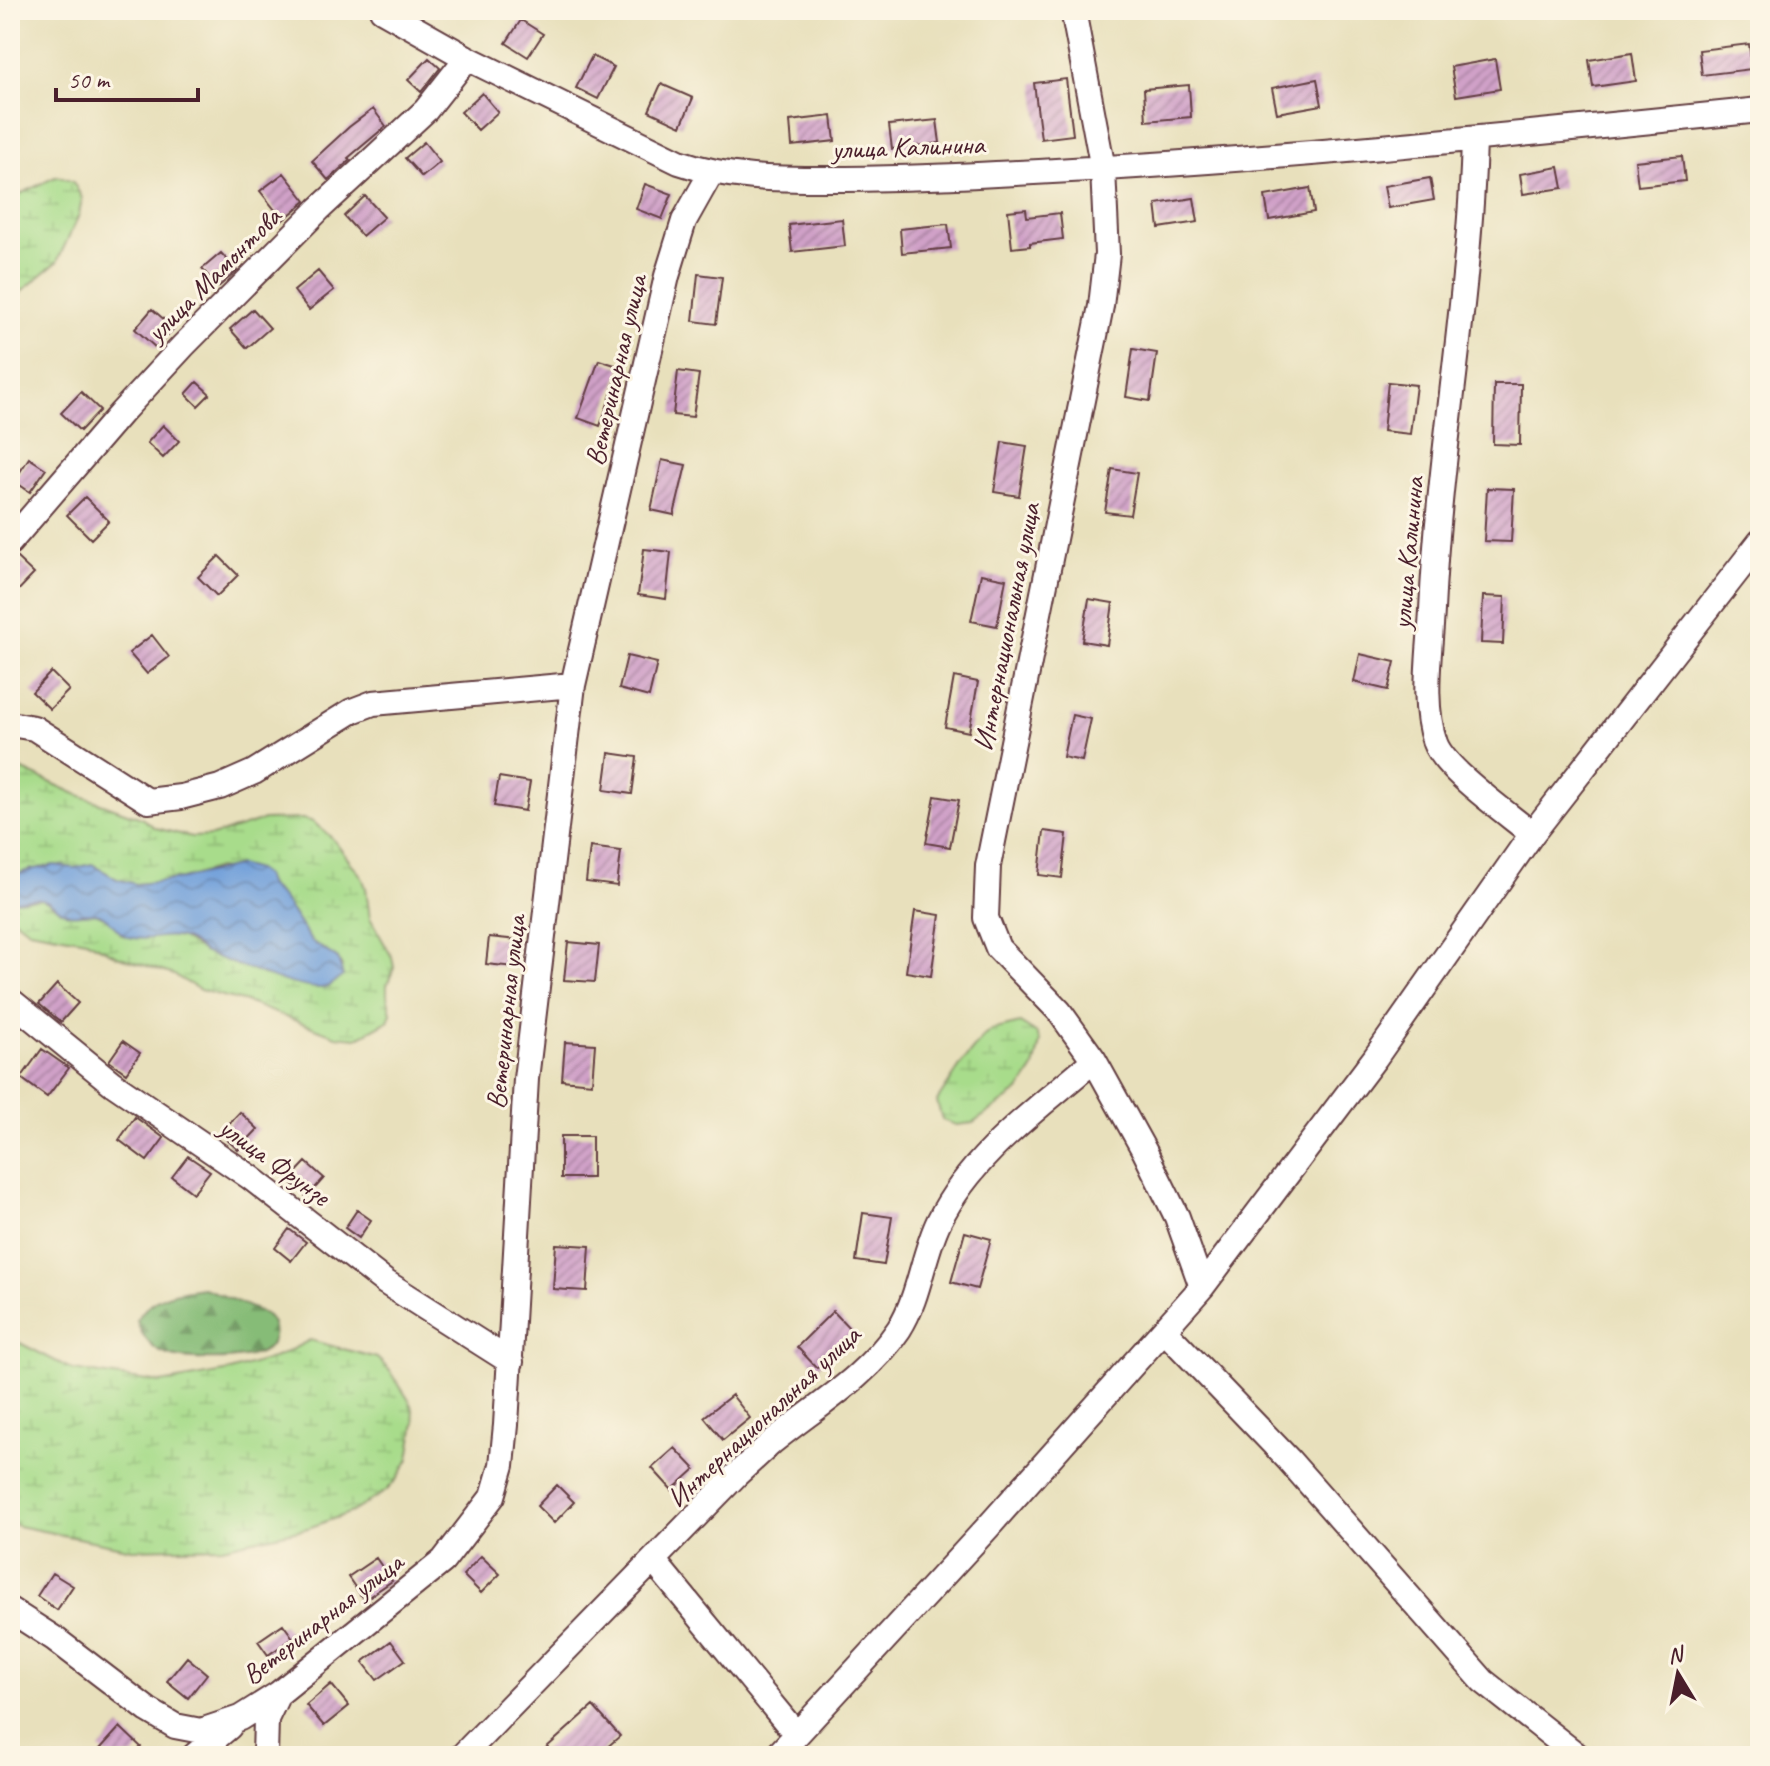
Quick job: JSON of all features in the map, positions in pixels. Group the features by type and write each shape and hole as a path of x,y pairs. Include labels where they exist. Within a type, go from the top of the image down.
{"street":[{"name":"улица Калинина","path":"382,10 467,58 679,162 711,173 755,179 883,179 1103,169 1474,139 1760,110"},
{"name":"Интернациональная улица","path":"1073,10 1103,169 1107,254 1101,306 988,866 986,918 998,948 1059,1011 1094,1060 1177,1217 1202,1287"},
{"name":"улица Мамонтова","path":"10,542 172,357 319,209 426,110 467,58"},
{"name":"улица Калинина","path":"1474,139 1468,255 1433,588 1427,702 1435,746 1460,775 1532,834"},
{"name":"Ветеринарная улица","path":"10,1610 55,1639 148,1710 175,1726 201,1731 240,1718 278,1694 443,1561 493,1496 502,1465 511,1362 526,1079 573,685 667,276 684,221 711,173"},
{"path":"777,1756 1202,1287 1375,1058 1532,834 1760,542"},
{"path":"10,724 34,728 148,801 220,787 254,772 352,711 373,703 573,685"},
{"name":"улица Фрунзе","path":"10,1000 112,1083 250,1177 385,1282 511,1362"},
{"name":"Интернациональная улица","path":"462,1756 771,1443 850,1382 880,1352 900,1328 919,1284 939,1222 953,1197 993,1146 1094,1060"},
{"path":"1165,1331 1288,1459 1483,1681 1578,1756"},
{"path":"653,1560 796,1734"},
{"path":"265,1756 266,1719 278,1694"},
{"path":"194,1756 240,1718"}],"green space":[{"path":"57,176 73,182 82,198 79,215 57,262 10,301 10,199"},
{"path":"10,764 76,794 141,818 156,828 192,837 212,836 264,820 304,819 313,822 331,837 362,877 370,918 392,957 394,968 387,985 391,1013 388,1021 357,1038 336,1036 246,1002 200,990 174,975 117,956 86,940 29,930 10,916 10,901 42,899 68,914 95,913 111,920 122,935 181,938 204,952 342,967 338,959 311,941 283,899 269,886 265,876 218,868 182,879 136,884 117,879 92,864 74,868 55,865 10,877"},
{"path":"1020,1023 1037,1034 1040,1042 1034,1068 1019,1091 973,1123 956,1125 942,1120 937,1101 964,1060 992,1030"},
{"path":"203,1288 266,1315 272,1324 273,1335 267,1349 228,1359 198,1359 172,1356 150,1344 137,1320 143,1311 165,1296"},
{"path":"10,1338 73,1370 161,1383 230,1371 279,1356 310,1340 377,1358 390,1371 412,1405 415,1422 409,1459 386,1491 352,1512 308,1528 222,1547 132,1549 18,1526 10,1523"}],"water":[{"path":"92,864 117,879 136,884 182,879 239,865 257,870 283,899 311,941 338,959 343,976 327,987 302,986 203,952 183,939 128,937 99,914 69,914 41,899 10,901 10,877 55,865 74,868"}],"building":[{"path":"521,20 543,34 528,57 506,43"},
{"path":"1749,44 1752,69 1702,75 1699,50"},
{"path":"1632,53 1636,81 1593,87 1589,60"},
{"path":"592,56 614,67 598,99 576,88"},
{"path":"429,58 440,68 421,92 408,80"},
{"path":"1495,59 1500,89 1456,96 1451,67"},
{"path":"1066,79 1073,135 1041,139 1034,83"},
{"path":"1317,79 1322,105 1277,113 1272,88"},
{"path":"661,84 693,98 681,126 649,111"},
{"path":"1189,85 1191,117 1146,121 1144,89"},
{"path":"482,93 498,112 478,130 461,112"},
{"path":"373,109 386,126 348,158 350,160 328,180 312,161"},
{"path":"832,116 835,141 792,146 790,121"},
{"path":"937,120 940,143 892,149 889,125"},
{"path":"424,142 440,162 422,177 405,158"},
{"path":"1682,156 1685,181 1638,186 1635,161"},
{"path":"1559,167 1563,188 1523,194 1520,174"},
{"path":"284,173 306,201 283,220 260,191"},
{"path":"1430,178 1434,200 1388,208 1384,186"},
{"path":"645,184 672,194 662,219 636,209"},
{"path":"1310,188 1314,212 1269,220 1265,196"},
{"path":"365,196 384,217 362,236 344,216"},
{"path":"1194,198 1198,222 1159,228 1156,204"},
{"path":"1026,209 1027,217 1060,213 1063,239 1012,248 1008,211"},
{"path":"842,219 845,246 792,252 789,225"},
{"path":"948,224 951,248 902,253 900,229"},
{"path":"221,253 237,271 218,287 202,269"},
{"path":"318,271 334,290 309,310 294,291"},
{"path":"698,274 722,277 716,324 693,321"},
{"path":"152,309 174,328 156,348 135,329"},
{"path":"253,309 270,328 247,348 230,329"},
{"path":"1133,349 1157,353 1150,401 1126,397"},
{"path":"599,360 621,367 600,426 578,418"},
{"path":"678,371 699,374 693,417 673,415"},
{"path":"197,382 210,394 198,406 186,394"},
{"path":"1388,382 1416,385 1410,434 1383,431"},
{"path":"1494,384 1521,384 1520,445 1493,444"},
{"path":"81,392 100,410 80,431 61,413"},
{"path":"163,425 179,441 163,458 147,443"},
{"path":"1002,442 1027,446 1019,496 994,492"},
{"path":"29,458 46,469 30,492 14,481"},
{"path":"662,460 686,465 674,515 651,510"},
{"path":"1112,469 1137,473 1130,515 1105,512"},
{"path":"1487,488 1514,489 1511,542 1484,541"},
{"path":"85,497 109,521 91,539 67,515"},
{"path":"644,549 671,552 666,599 638,595"},
{"path":"15,556 34,574 10,599 10,557"},
{"path":"219,556 238,575 217,596 198,577"},
{"path":"981,574 1006,579 997,626 971,621"},
{"path":"1483,596 1505,597 1503,644 1481,643"},
{"path":"1089,599 1113,603 1107,645 1082,641"},
{"path":"152,635 169,657 147,674 129,653"},
{"path":"1360,654 1395,662 1388,690 1354,682"},
{"path":"627,656 657,663 649,697 619,689"},
{"path":"51,672 69,690 50,709 32,692"},
{"path":"954,677 978,682 969,732 945,727"},
{"path":"1072,715 1091,719 1082,761 1063,757"},
{"path":"609,753 637,757 632,794 604,790"},
{"path":"499,777 530,782 525,811 494,806"},
{"path":"935,796 959,800 950,847 926,843"},
{"path":"1044,831 1067,834 1062,878 1039,875"},
{"path":"590,847 621,851 617,886 586,882"},
{"path":"915,911 940,915 931,976 906,972"},
{"path":"489,937 518,940 515,967 486,964"},
{"path":"568,942 599,945 595,982 564,980"},
{"path":"57,984 78,1003 61,1022 39,1004"},
{"path":"123,1041 140,1053 126,1073 109,1061"},
{"path":"565,1042 595,1044 592,1083 562,1080"},
{"path":"42,1049 69,1068 47,1097 21,1078"},
{"path":"240,1112 258,1129 238,1150 220,1133"},
{"path":"135,1117 164,1138 147,1161 119,1140"},
{"path":"561,1136 592,1136 592,1178 561,1178"},
{"path":"188,1156 210,1171 193,1193 172,1177"},
{"path":"306,1162 324,1178 307,1197 289,1180"},
{"path":"357,1210 371,1220 359,1238 345,1228"},
{"path":"863,1213 892,1217 884,1265 856,1261"},
{"path":"289,1229 306,1242 291,1261 275,1248"},
{"path":"965,1232 991,1239 977,1289 951,1282"},
{"path":"556,1244 590,1246 587,1291 553,1289"},
{"path":"833,1311 853,1332 817,1368 797,1347"},
{"path":"732,1395 750,1418 723,1440 704,1417"},
{"path":"675,1448 695,1469 672,1490 652,1468"},
{"path":"557,1485 574,1502 554,1523 537,1506"},
{"path":"481,1556 500,1574 481,1593 463,1575"},
{"path":"376,1558 392,1581 364,1600 348,1577"},
{"path":"52,1573 73,1586 57,1610 37,1596"},
{"path":"283,1624 293,1638 268,1655 258,1641"},
{"path":"391,1641 405,1660 377,1680 363,1662"},
{"path":"187,1657 207,1674 188,1698 167,1681"},
{"path":"331,1684 349,1706 324,1726 306,1705"},
{"path":"593,1706 620,1736 597,1756 537,1756"},
{"path":"120,1727 141,1747 133,1756 108,1756 100,1749"}]}
